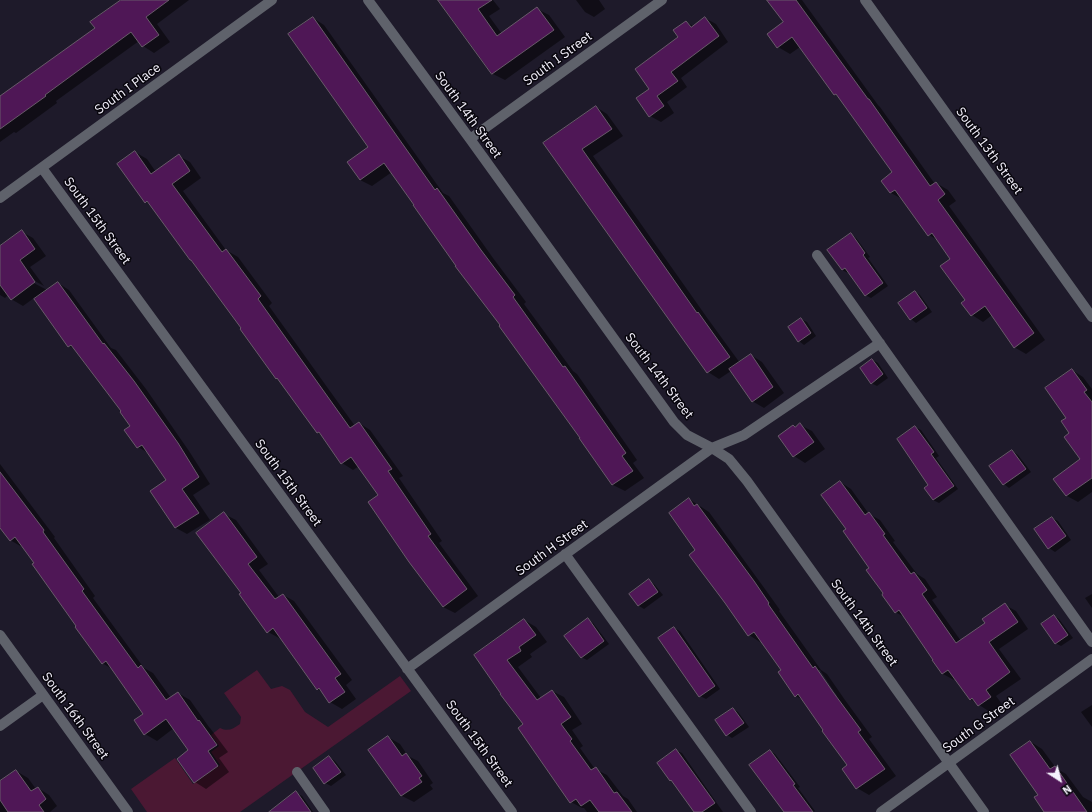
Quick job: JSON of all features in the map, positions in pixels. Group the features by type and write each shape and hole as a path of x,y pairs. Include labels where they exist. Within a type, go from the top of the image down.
{"street":[{"name":"South I Place","path":"0,198 272,0"},
{"name":"South 14th Street","path":"368,0 674,422 687,435 729,459 747,481 984,812"},
{"name":"South I Street","path":"470,139 662,0"},
{"name":"South 13th Street","path":"865,0 1092,317"},
{"name":"South 15th Street","path":"42,168 512,812"},
{"path":"818,255 1092,642"},
{"name":"South H Street","path":"407,669 712,448 744,435 880,343"},
{"path":"565,554 751,812"},
{"name":"South 16th Street","path":"0,636 128,812"},
{"name":"South G Street","path":"880,812 1092,659"},
{"path":"0,726 43,695"},
{"path":"297,772 326,812"}],"shaded area":[{"path":"257,670 271,689 282,686 290,690 305,712 328,727 400,676 411,691 240,812 147,812 131,789 175,758 193,784 220,765 211,752 219,746 211,735 220,728 228,730 240,724 241,717 224,693"}],"building":[{"path":"121,0 169,0 146,17 159,35 142,47 131,32 0,129 0,96 95,28 90,22"},
{"path":"438,0 492,0 478,9 497,36 537,7 554,30 492,74"},
{"path":"767,0 796,0 869,99 930,186 936,182 945,194 938,200 1034,333 1014,348 985,306 971,316 961,303 965,300 940,266 950,259 932,233 928,236 895,190 890,193 881,181 892,172 836,94 834,95 792,37 777,48 767,34 783,22"},
{"path":"313,17 435,190 437,188 515,295 513,297 563,367 565,366 626,453 622,456 633,471 612,485 499,326 500,325 455,266 384,163 360,180 347,162 368,147 288,34"},
{"path":"705,17 719,36 671,72 678,81 657,96 664,106 649,117 636,98 649,89 635,69 678,37 673,30 686,21 691,27"},
{"path":"596,106 612,129 582,149 697,313 698,312 730,357 707,373 543,143"},
{"path":"135,151 151,174 179,154 190,171 172,184 222,252 226,249 261,296 258,299 350,428 359,422 392,469 388,471 431,534 428,536 467,589 443,607 409,562 368,502 378,495 351,457 341,464 319,432 317,433 277,378 276,379 240,329 241,328 147,201 145,203 117,164"},
{"path":"22,230 35,249 20,260 35,282 11,300 0,285 0,246"},
{"path":"851,233 865,253 863,255 883,283 865,296 845,268 842,270 827,250"},
{"path":"58,282 103,344 104,343 134,381 178,443 199,477 182,489 199,513 175,528 150,491 166,480 142,445 137,448 124,430 130,426 120,412 121,411 71,345 68,347 34,299"},
{"path":"915,291 927,308 910,320 898,303"},
{"path":"801,318 811,333 798,342 788,327"},
{"path":"751,354 773,387 752,402 729,369"},
{"path":"872,359 883,374 871,384 860,368"},
{"path":"1072,369 1087,390 1084,392 1092,402 1092,478 1066,496 1053,479 1080,459 1064,437 1069,433 1061,421 1066,418 1045,388"},
{"path":"800,423 814,442 793,457 778,436 793,425 795,427"},
{"path":"915,426 934,452 931,454 954,486 933,500 924,488 928,485 897,439"},
{"path":"1012,450 1026,469 1003,485 989,466"},
{"path":"0,472 44,530 43,532 84,589 82,591 138,668 141,665 166,700 178,692 217,745 208,751 218,766 194,783 177,759 188,750 166,719 144,735 134,720 143,714 106,661 102,664 75,627 76,626 32,564 34,563 15,537 10,541 0,528"},
{"path":"840,481 865,515 869,512 885,534 883,535 911,574 914,572 927,590 922,594 956,643 985,623 982,619 1005,603 1018,622 989,642 1010,672 986,690 991,697 978,706 972,698 970,700 948,670 942,674 899,610 895,613 882,595 883,593 866,570 869,568 843,531 846,529 821,495"},
{"path":"689,498 694,506 697,504 754,581 769,603 768,604 813,668 815,666 861,730 858,732 885,769 856,789 842,769 847,765 822,731 823,730 798,694 795,697 778,672 781,670 754,632 748,636 689,555 695,550 669,513"},
{"path":"224,512 257,557 248,564 275,599 283,594 341,674 335,678 345,692 329,703 319,688 317,690 273,628 267,633 239,594 241,593 196,533"},
{"path":"1052,517 1066,536 1048,549 1034,529"},
{"path":"649,579 658,592 638,606 629,594"},
{"path":"1054,615 1068,635 1055,644 1041,624"},
{"path":"588,618 604,641 581,658 564,636"},
{"path":"524,619 536,635 519,647 521,651 507,660 537,700 552,690 571,717 561,724 572,739 570,741 591,770 596,767 614,793 617,792 632,812 599,812 590,800 581,806 576,799 570,803 518,728 523,724 500,694 474,655"},
{"path":"674,627 715,686 699,697 658,638"},
{"path":"733,708 744,723 726,736 715,720"},
{"path":"388,736 402,756 406,753 422,776 419,778 422,782 401,796 368,750"},
{"path":"1030,741 1050,769 1055,766 1087,812 1044,812 1034,797 1038,795 1010,755"},
{"path":"676,749 715,803 702,812 694,812 657,763"},
{"path":"770,750 813,812 784,812 749,765"},
{"path":"329,756 341,772 324,784 313,768"},
{"path":"16,770 31,791 38,787 46,799 39,805 44,812 8,812 0,800 0,781"},
{"path":"296,791 311,812 269,812"}]}
